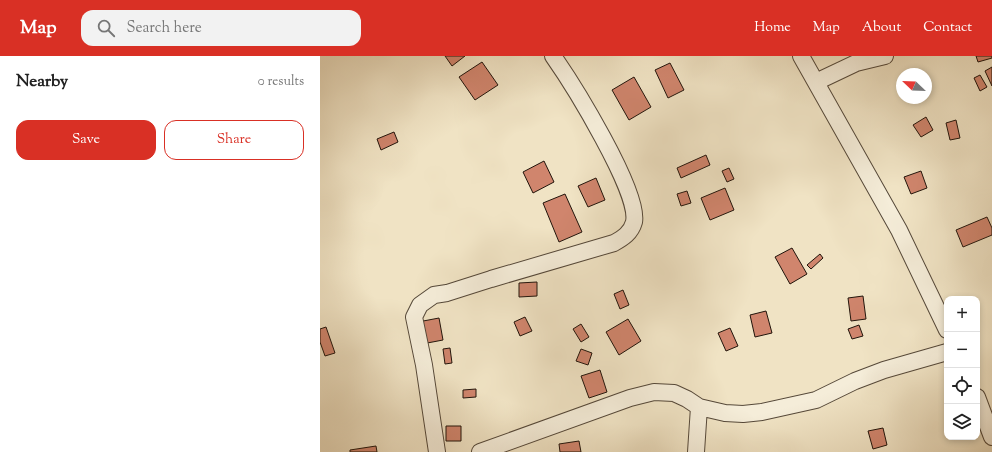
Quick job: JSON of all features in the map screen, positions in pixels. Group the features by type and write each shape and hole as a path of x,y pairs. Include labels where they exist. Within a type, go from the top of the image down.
{"street":[{"path":"437,452 423,358 414,317 420,305 434,295 447,293 491,278 614,243 627,235 634,222 632,206 616,163 574,86 553,56"},
{"path":"801,56 899,230 944,324"},
{"path":"816,82 856,63 885,56"},
{"path":"480,452 630,398 654,392 674,393 687,398 700,407 726,413 743,414 787,407 816,400 855,381 884,370 944,353"},
{"path":"980,404 992,437"},
{"path":"696,452 700,407"}],"building":[{"path":"445,56 465,56 452,66"},
{"path":"976,56 992,56 992,58 978,62"},
{"path":"482,62 498,85 475,100 459,77"},
{"path":"670,63 684,90 668,98 655,70"},
{"path":"992,67 992,86 985,71"},
{"path":"980,75 987,87 980,91 974,78"},
{"path":"634,77 651,107 629,120 612,90"},
{"path":"926,117 933,130 921,137 913,125"},
{"path":"956,120 960,138 950,140 946,123"},
{"path":"394,132 398,142 381,150 377,139"},
{"path":"706,155 710,165 681,178 677,168"},
{"path":"544,161 554,182 533,193 523,172"},
{"path":"729,168 734,179 727,182 722,171"},
{"path":"921,171 927,188 911,194 904,177"},
{"path":"596,178 605,200 588,207 578,186"},
{"path":"725,188 734,210 710,220 701,198"},
{"path":"687,191 691,203 681,206 677,194"},
{"path":"565,194 582,232 559,242 543,203"},
{"path":"987,217 992,228 992,235 963,247 956,230"},
{"path":"792,248 807,274 790,284 775,257"},
{"path":"820,254 823,258 811,269 807,265"},
{"path":"537,282 537,296 519,297 519,283"},
{"path":"623,290 629,305 620,309 614,294"},
{"path":"863,296 866,319 851,321 848,298"},
{"path":"766,311 772,333 755,337 750,315"},
{"path":"525,317 532,331 520,336 514,322"},
{"path":"439,318 443,340 422,344 418,322"},
{"path":"628,319 641,341 619,355 606,332"},
{"path":"581,324 589,337 581,342 573,329"},
{"path":"859,325 863,336 852,339 848,329"},
{"path":"326,327 335,353 325,356 320,342 320,329"},
{"path":"730,328 738,346 726,351 718,333"},
{"path":"450,348 452,363 445,364 443,349"},
{"path":"581,349 592,353 588,365 576,361"},
{"path":"600,370 607,392 589,398 581,376"},
{"path":"476,389 476,397 463,398 463,390"},
{"path":"446,426 461,426 461,441 446,441"},
{"path":"883,428 887,445 873,449 868,431"},
{"path":"579,441 581,452 560,452 559,444"},
{"path":"376,446 377,452 350,452 350,450"}]}
